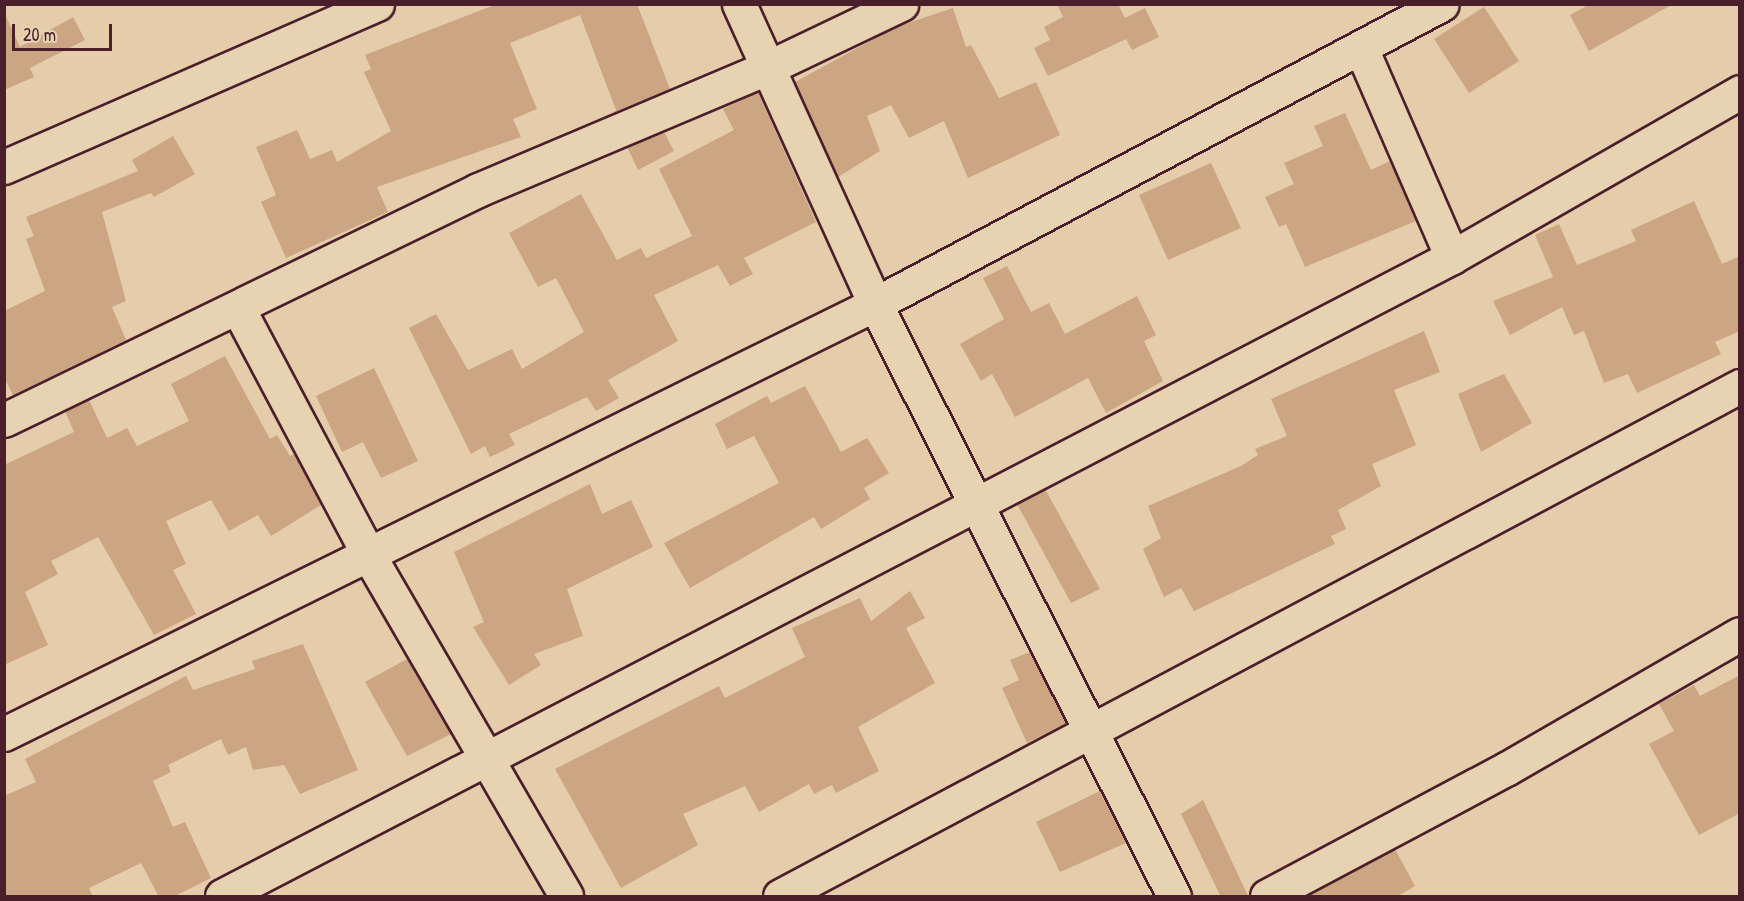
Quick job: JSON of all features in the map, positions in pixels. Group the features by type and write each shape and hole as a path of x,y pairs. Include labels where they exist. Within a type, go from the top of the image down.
{"street":[{"path":"4,167 377,4"},
{"path":"739,4 765,69 875,304 1174,897"},
{"path":"4,420 478,190 765,69 901,4"},
{"path":"4,734 875,304 1442,4"},
{"path":"1362,48 1452,257"},
{"path":"222,897 1452,257 1740,92"},
{"path":"238,308 368,554 566,897"},
{"path":"780,897 1740,386"},
{"path":"1267,897 1506,768 1740,633"}],"building":[{"path":"497,4 637,4 670,89 612,113 616,110 580,15 510,43 537,109 513,119 521,137 377,187 388,212 286,258 261,202 276,195 256,147 297,130 310,159 332,150 337,162 391,131 364,72 371,69 365,55"},
{"path":"1057,4 1118,4 1125,18 1145,8 1159,37 1132,50 1126,39 1048,76 1034,48 1050,40 1044,27 1063,17"},
{"path":"1590,4 1673,4 1589,51 1570,15"},
{"path":"1484,7 1519,61 1469,93 1434,39"},
{"path":"953,8 966,47 971,45 999,98 1036,82 1060,135 968,178 944,121 909,138 891,105 867,116 880,151 838,177 795,82 896,27"},
{"path":"4,12 20,47 73,17 85,40 30,68 34,77 4,90"},
{"path":"758,92 816,222 744,258 753,274 730,286 718,265 654,295 678,341 608,380 619,398 596,411 587,397 509,434 515,445 490,457 485,446 471,454 409,328 436,314 468,370 512,349 522,369 584,332 556,278 538,287 509,233 581,194 617,260 641,248 646,258 692,236 659,169 734,130 723,109"},
{"path":"1345,113 1371,170 1390,161 1416,221 1305,267 1286,224 1279,227 1265,197 1294,184 1284,163 1323,146 1314,126"},
{"path":"664,132 674,151 638,170 627,147"},
{"path":"173,136 195,174 154,197 151,193 102,212 126,301 112,307 126,340 13,395 4,377 4,311 45,291 26,239 34,236 26,217 138,171 132,160"},
{"path":"1211,163 1241,228 1168,260 1139,195"},
{"path":"1694,201 1722,264 1740,256 1740,331 1715,342 1721,354 1637,393 1628,374 1604,383 1584,331 1574,335 1562,307 1510,335 1493,301 1553,277 1535,235 1559,224 1577,265 1636,241 1631,230"},
{"path":"1007,266 1031,312 1049,303 1065,334 1137,296 1156,335 1144,341 1163,381 1106,413 1088,378 1015,417 992,374 981,381 960,344 1004,319 983,278"},
{"path":"1424,331 1440,372 1394,390 1416,445 1372,464 1381,486 1338,510 1346,529 1331,536 1335,544 1194,611 1181,588 1164,597 1143,549 1161,538 1148,506 1241,466 1258,455 1255,449 1287,436 1271,399"},
{"path":"225,356 270,439 277,435 290,456 294,454 321,505 271,536 258,515 229,531 211,500 166,521 186,564 173,570 196,614 154,635 98,537 51,561 58,574 25,592 48,645 4,665 4,465 74,432 65,411 89,400 107,438 127,428 137,446 189,421 171,384"},
{"path":"374,368 418,461 381,478 363,442 342,452 316,396"},
{"path":"1504,374 1532,423 1481,452 1458,394"},
{"path":"805,386 841,452 867,438 889,473 864,488 870,499 821,529 814,517 690,588 664,543 779,483 754,436 727,449 715,424 767,396 771,403"},
{"path":"590,484 602,514 631,500 653,547 567,589 583,636 534,654 541,665 509,685 473,627 484,622 454,552"},
{"path":"1045,489 1100,589 1071,603 1017,504"},
{"path":"910,591 925,618 906,628 935,683 858,727 879,771 836,793 832,785 814,794 809,784 759,812 745,786 683,814 698,845 621,888 555,769 719,686 725,698 805,657 792,628 860,598 871,621"},
{"path":"303,644 358,770 300,794 284,765 253,770 246,747 228,755 221,739 168,765 171,772 153,781 173,827 185,822 211,878 173,897 159,897 141,863 89,888 93,897 4,897 4,796 36,782 25,759 186,676 193,690 255,669 252,661"},
{"path":"1030,652 1066,723 1027,743 1002,688 1019,680 1010,660"},
{"path":"407,659 451,734 407,756 365,682"},
{"path":"1740,675 1740,813 1699,835 1649,744 1674,731 1659,704 1694,685 1700,696"},
{"path":"1100,791 1126,843 1060,872 1036,822"},
{"path":"1203,800 1248,897 1221,897 1181,814"},
{"path":"1395,849 1415,886 1396,897 1306,897"}]}
